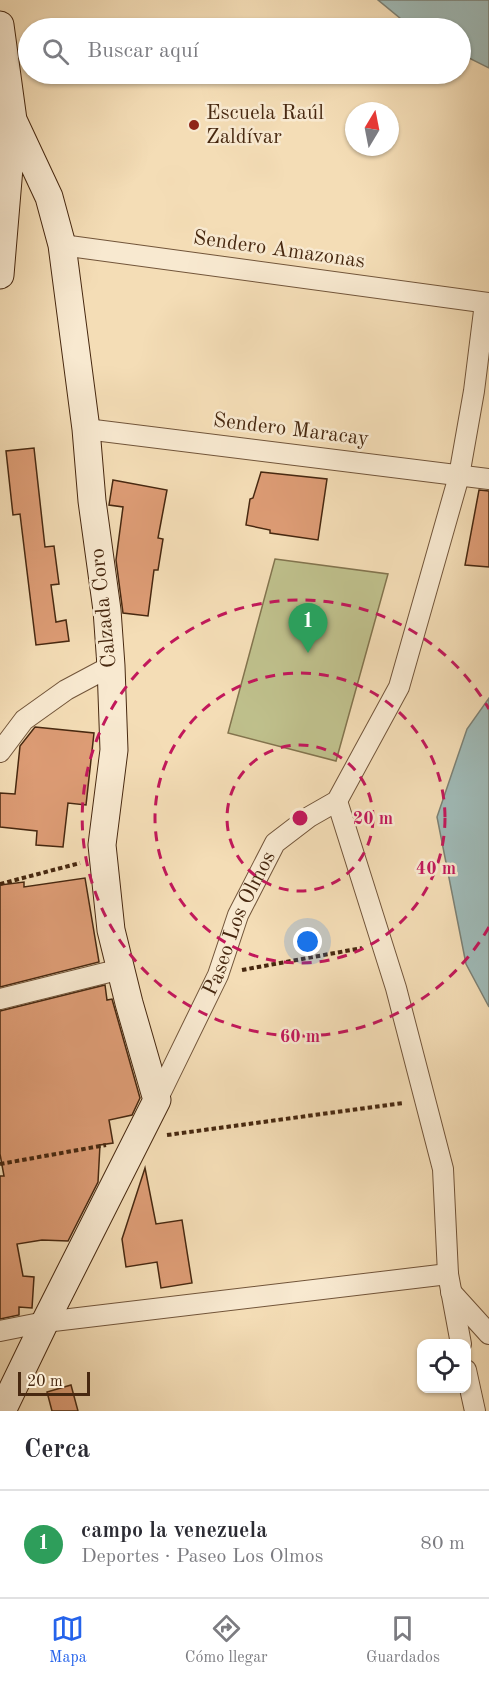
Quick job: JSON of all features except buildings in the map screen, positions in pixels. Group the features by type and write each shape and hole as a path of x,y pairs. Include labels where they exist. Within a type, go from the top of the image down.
{"street":[{"path":"0,25 14,120 0,275"},
{"name":"Calzada Coro","path":"14,120 49,197 62,245 107,610 114,750 102,845 111,930 157,1100"},
{"name":"Sendero Amazonas","path":"62,245 487,303"},
{"path":"460,1339 449,1283 443,1169 396,988 337,801 399,687 459,476 487,303"},
{"name":"Sendero Maracay","path":"86,429 489,479"},
{"path":"0,752 24,720 66,690 111,666"},
{"name":"Paseo Los Olmos","path":"2,1411 218,975 238,915 275,843 309,817 337,801"},
{"path":"0,999 121,969"},
{"path":"0,1331 45,1322 449,1283"},
{"path":"449,1283 489,1334"},
{"path":"470,1393 474,1411"}],"path":[{"path":"0,884 104,857"},
{"path":"218,975 382,944"},
{"path":"0,1164 137,1139 425,1100"}],"green space":[{"path":"275,559 388,574 336,761 228,733"}],"water":[{"path":"378,0 489,0 489,68 471,59 471,18 400,18"},
{"path":"489,698 489,1007 466,964 437,817 467,729"}],"place":[{"name":"Escuela Raúl Zaldívar","path":"194,125"},
{"name":"campo la venezuela","path":"308,653"}]}
